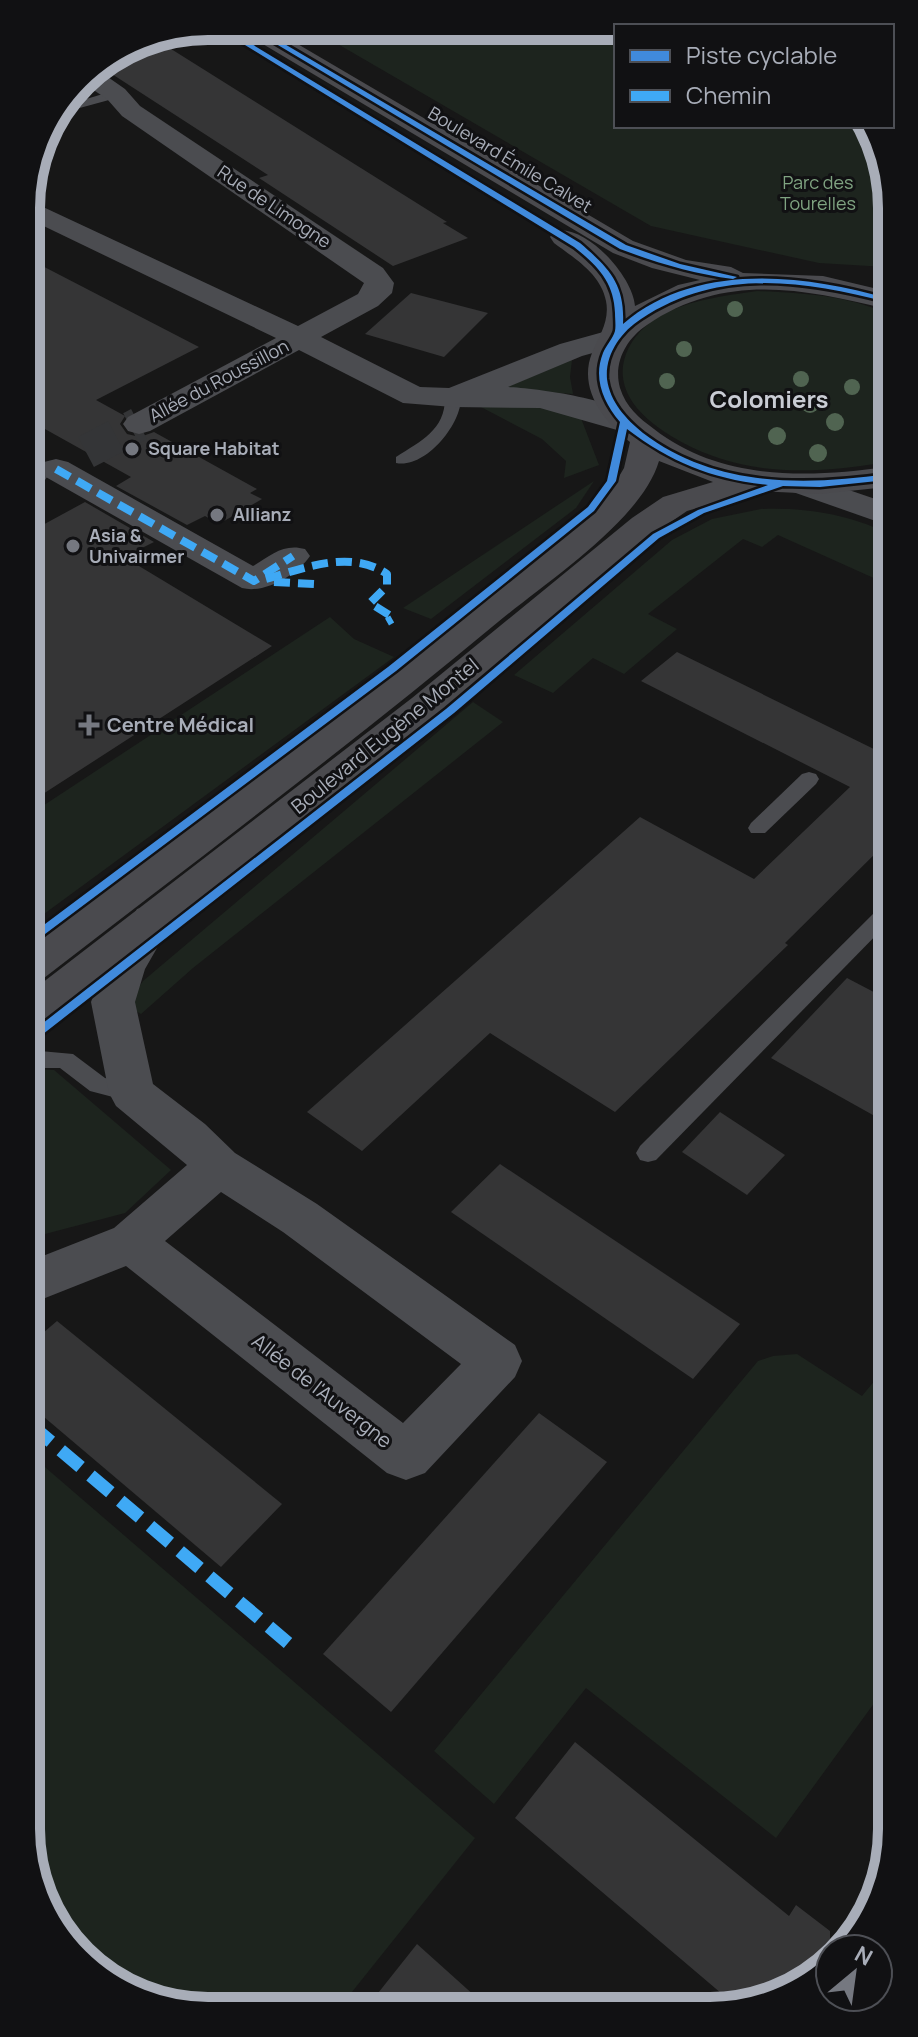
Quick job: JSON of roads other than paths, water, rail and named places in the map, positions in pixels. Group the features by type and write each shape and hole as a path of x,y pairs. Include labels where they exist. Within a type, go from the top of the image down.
{"main road":[{"name":"Boulevard Émile Calvet","path":"240,40 577,245 603,266 621,301 616,335"},
{"name":"Boulevard Émile Calvet","path":"273,40 623,247 659,262 705,274 769,280"},
{"path":"878,292 769,280 731,284 670,297 642,313 616,335 605,357 602,376 610,402 635,432 700,467 753,481 805,485 878,478"},
{"path":"849,288 878,297"},
{"name":"Boulevard Eugène Montel","path":"40,958 379,701 624,499 640,466 635,432"},
{"name":"Boulevard Eugène Montel","path":"40,1008 425,707 660,513 698,496 753,481"}],"street":[{"name":"Rue de Limogne","path":"98,81 116,94 131,111 377,279 378,290 373,296 299,338"},
{"path":"40,214 414,396 541,396 579,405 635,432"},
{"path":"453,398 616,335"},
{"name":"Allée du Roussillon","path":"139,424 299,338"},
{"path":"40,474 86,452"},
{"path":"40,476 254,581 293,556"},
{"path":"805,485 878,512"},
{"path":"132,1093 113,1002 124,969 152,920"},
{"name":"Allée de l'Auvergne","path":"131,1242 406,1456 497,1361 300,1218 218,1166 189,1137 132,1093"},
{"path":"40,1279 131,1242 218,1166"}],"lane":[{"path":"74,107 116,94"},
{"path":"402,460 432,442 448,427 455,412 453,398"},
{"path":"758,828 809,779"},
{"path":"648,1153 878,921"},
{"path":"40,1059 65,1060 98,1085 132,1093"}],"tunnel":[{"path":"86,452 139,424"}],"place":[{"name":"Square Habitat","path":"132,449"},
{"name":"Allianz","path":"217,515"},
{"name":"Asia & Univairmer","path":"73,546"},
{"name":"Centre Médical","path":"89,725"}],"district":[{"name":"Colomiers","path":"769,400"}],"park label":[{"name":"Parc des Tourelles","path":"818,193"}]}
